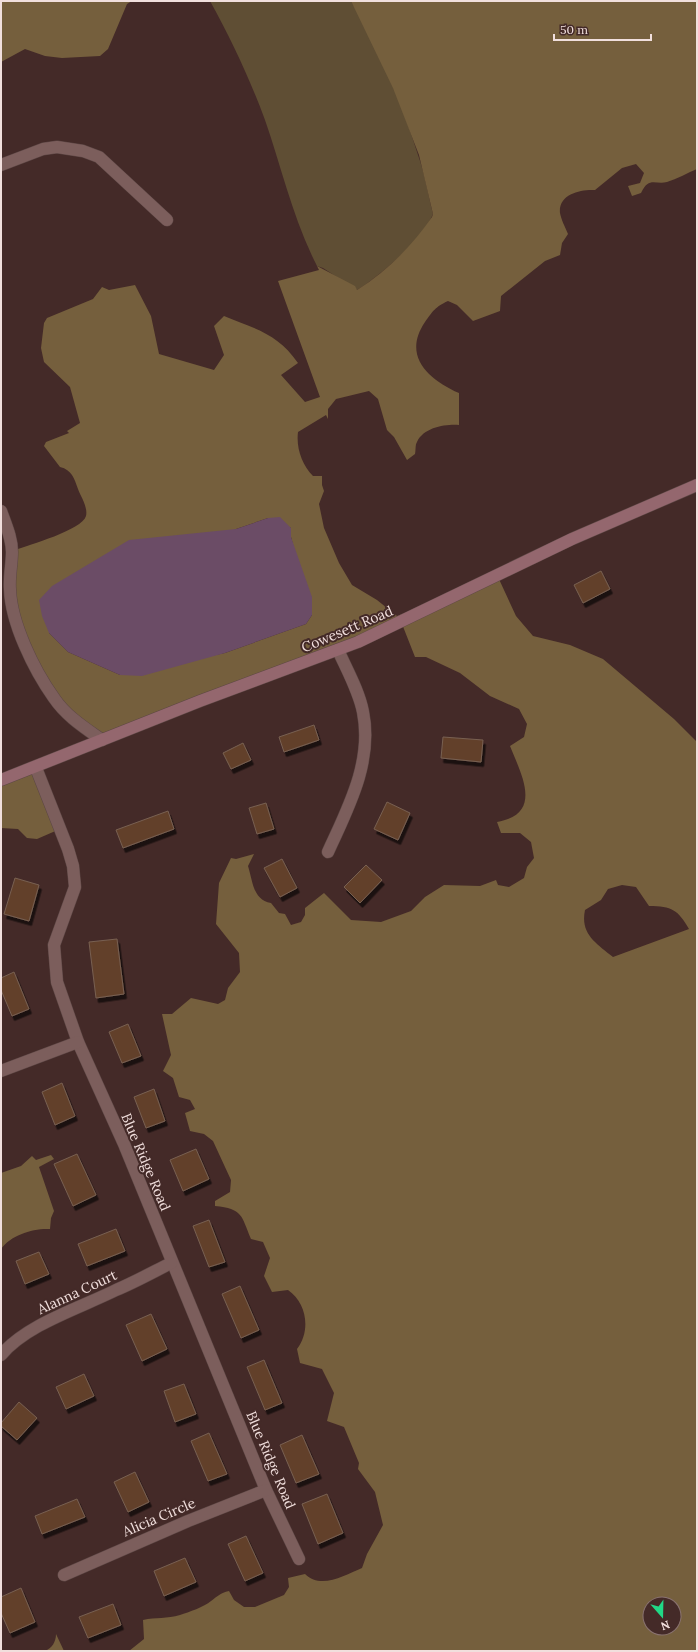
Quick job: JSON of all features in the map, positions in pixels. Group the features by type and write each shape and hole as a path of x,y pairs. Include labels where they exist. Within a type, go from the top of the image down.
{"main road":[{"name":"Cowesett Road","path":"1,780 36,768 102,740 338,650 398,624 572,539 697,485"}],"street":[{"path":"1,165 43,149 57,147 84,151 99,157 167,220"},
{"path":"1,511 11,537 12,552 10,588 12,609 31,659 54,699 73,719 102,740"},
{"path":"328,852 359,780 365,745 363,712 338,650"},
{"name":"Blue Ridge Road","path":"36,768 63,835 73,866 75,887 54,945 57,982 78,1042 124,1144 171,1263 266,1490 299,1559"},
{"path":"1,1071 78,1042"},
{"name":"Alanna Court","path":"1,1355 7,1348 47,1321 171,1263"},
{"name":"Alicia Circle","path":"64,1575 188,1521 266,1490"}],"shaded area":[{"path":"1,1 132,1 127,4 108,49 100,56 62,58 45,56 25,49 1,62"},
{"path":"210,1 351,1 371,37 389,76 412,135 423,169 433,214 428,224 400,256 377,276 357,290 323,268 317,266 294,212 265,120 253,89 240,59"},
{"path":"351,1 697,1 697,169 667,182 652,182 644,188 641,193 632,196 628,186 640,183 644,173 636,164 622,168 595,190 583,190 572,194 563,201 560,207 560,213 568,234 562,243 560,255 545,261 501,296 500,311 473,321 457,305 448,301 440,305 435,310 425,322 419,334 416,345 417,356 422,365 437,381 459,393 459,425 442,426 425,433 416,443 415,454 407,460 394,437 387,430 378,399 369,391 336,399 328,409 328,419 326,415 298,432 298,444 301,456 309,472 313,476 322,476 324,491 319,504 324,528 339,563 352,585 377,600 397,616 498,577 516,616 533,636 570,645 603,659 674,719 697,742 697,1651 129,1651 144,1639 143,1620 184,1614 229,1591 234,1600 244,1607 255,1607 284,1595 289,1587 288,1578 305,1574 311,1579 326,1581 333,1580 362,1568 367,1554 383,1525 375,1492 358,1469 359,1463 344,1427 327,1421 334,1393 322,1369 300,1363 297,1349 304,1334 305,1318 299,1302 288,1290 272,1292 264,1276 270,1258 263,1242 251,1239 243,1219 236,1211 215,1206 215,1201 230,1192 231,1180 213,1141 204,1134 190,1131 185,1113 195,1109 190,1100 179,1097 173,1078 163,1071 171,1055 162,1014 172,1014 191,998 218,1004 225,1000 228,988 240,972 239,953 216,924 219,883 231,858 236,859 254,854 248,866 257,894 265,901 271,903 279,913 285,914 291,925 301,922 305,915 305,908 324,893 351,920 381,922 411,911 425,897 444,885 480,886 496,880 498,885 509,887 524,878 527,867 534,858 531,842 520,833 501,833 497,822 512,818 520,811 525,802 523,780 510,746 524,737 527,724 519,709 490,696 460,673 426,657 415,657 402,624 100,740 54,699 12,604 15,550 65,532 75,527 86,516 85,506 72,475 64,468 60,467 44,446 46,442 69,433 67,431 80,423 70,387 44,362 41,348 44,323 47,318 93,299 102,287 109,290 135,285 151,316 159,354 214,370 224,355 214,326 224,316 266,334 282,345 298,363 281,375 305,402 320,397 278,281 319,270 317,266 355,286 357,290 379,275 416,238 433,214 419,155 393,88","holes":["268,518 291,528 291,537 312,615 306,624 225,653 120,675 68,652 49,633 236,529","622,885 636,887 649,906 663,907 674,910 678,913 689,929 613,957 595,942 587,932 584,918 585,910 601,900 608,889"]},
{"path":"280,517 291,528 291,537 312,597 312,615 306,624 225,653 142,676 120,675 68,652 49,633 42,616 39,600 52,586 129,540 236,529 268,518"},
{"path":"31,769 60,829 37,839 27,838 18,829 1,828 1,783"},
{"path":"51,1155 54,1159 39,1167 54,1211 51,1218 50,1229 23,1233 10,1240 1,1249 1,1173 21,1166 32,1156 36,1160"},
{"path":"56,1634 64,1651 45,1651 53,1644"}],"building":[{"path":"601,571 610,589 583,603 574,585"},
{"path":"314,725 319,740 284,752 279,737"},
{"path":"443,737 483,740 481,762 441,758"},
{"path":"243,743 251,760 231,769 223,753"},
{"path":"387,802 410,813 398,840 374,829"},
{"path":"266,803 274,829 257,834 249,808"},
{"path":"168,811 174,829 123,848 116,830"},
{"path":"282,859 297,888 280,897 264,868"},
{"path":"366,865 382,880 360,903 344,887"},
{"path":"15,878 39,885 29,921 4,914"},
{"path":"117,939 124,994 96,998 89,942"},
{"path":"14,972 29,1009 12,1016 1,990 1,978"},
{"path":"128,1024 141,1056 122,1063 109,1032"},
{"path":"62,1083 75,1116 55,1125 42,1092"},
{"path":"154,1089 165,1121 146,1128 134,1097"},
{"path":"196,1149 209,1179 183,1191 170,1160"},
{"path":"77,1154 96,1195 73,1206 54,1164"},
{"path":"209,1220 225,1262 209,1267 193,1226"},
{"path":"116,1229 125,1251 87,1266 78,1244"},
{"path":"39,1252 49,1274 25,1284 16,1261"},
{"path":"240,1286 259,1330 241,1338 222,1294"},
{"path":"151,1314 167,1349 142,1361 126,1325"},
{"path":"264,1360 282,1403 265,1410 247,1367"},
{"path":"84,1374 94,1396 66,1409 56,1387"},
{"path":"184,1384 196,1414 175,1422 164,1391"},
{"path":"19,1402 37,1418 17,1440 1,1426 1,1423"},
{"path":"209,1433 227,1474 208,1481 191,1441"},
{"path":"302,1435 319,1474 296,1483 280,1445"},
{"path":"135,1472 149,1502 128,1512 114,1482"},
{"path":"327,1494 343,1533 318,1544 302,1504"},
{"path":"77,1499 85,1517 42,1534 35,1516"},
{"path":"246,1536 263,1573 245,1581 228,1544"},
{"path":"185,1558 196,1582 164,1596 154,1571"},
{"path":"21,1588 35,1622 10,1633 1,1613 1,1597"},
{"path":"113,1604 121,1625 88,1638 79,1617"}]}
